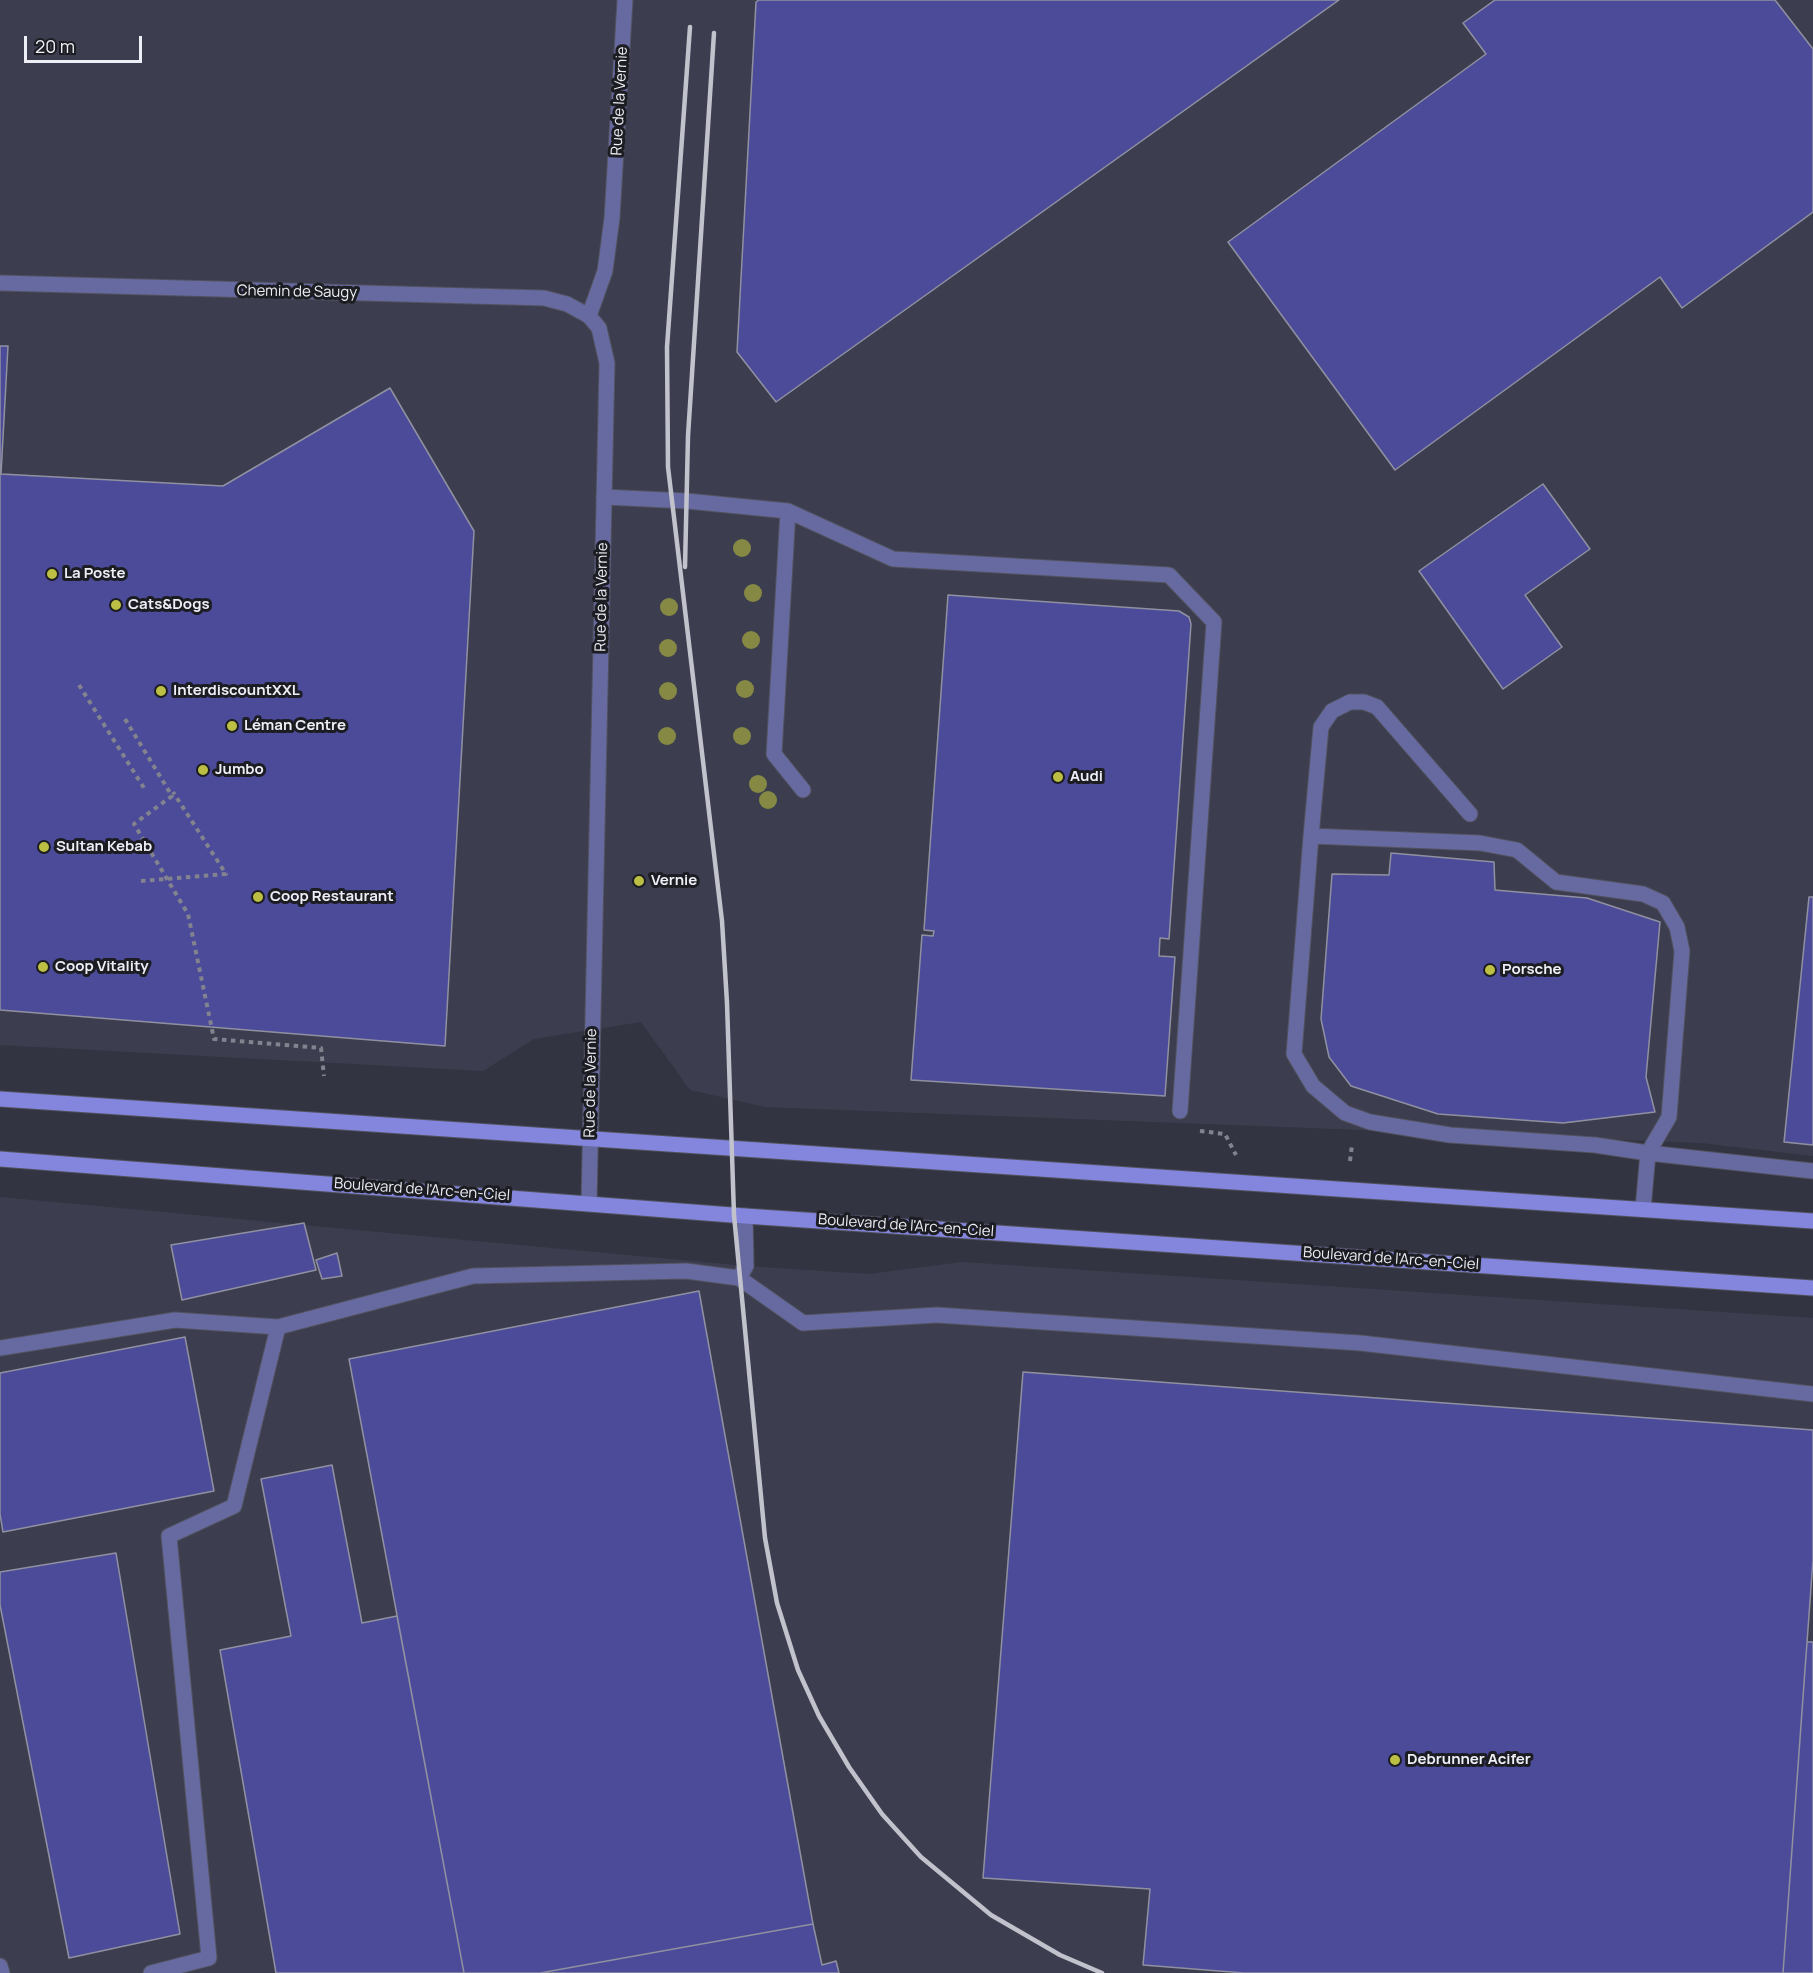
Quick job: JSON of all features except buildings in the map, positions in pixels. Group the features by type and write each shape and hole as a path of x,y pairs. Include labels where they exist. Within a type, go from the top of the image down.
{"main road":[{"path":"0,1100 1813,1221"},
{"name":"Boulevard de l'Arc-en-Ciel","path":"0,1159 589,1202 746,1216 1813,1288"}],"street":[{"name":"Rue de la Vernie","path":"589,1202 607,363 599,328 589,316 606,271 612,218 625,0"},
{"name":"Chemin de Saugy","path":"0,283 544,298 567,304 589,316"},
{"path":"604,497 687,501 788,511 893,559 1169,574 1214,622 1180,1112"},
{"path":"788,511 774,754 803,790"},
{"path":"1470,814 1377,707 1364,702 1350,702 1332,711 1321,727 1294,1054 1313,1086 1346,1113 1370,1122 1450,1136 1595,1145 1813,1171"},
{"path":"1311,836 1480,843 1517,850 1556,882 1643,894 1663,903 1677,927 1682,951 1669,1117 1648,1153 1643,1209"},
{"path":"739,1278 746,1266 746,1216"},
{"path":"0,1348 175,1320 278,1328 473,1276 686,1271 739,1278 803,1323 937,1315 1337,1342 1813,1394"},
{"path":"151,1973 209,1958 169,1536 234,1506 278,1328"},
{"path":"0,1966 2,1973"}],"path":[{"path":"79,685 144,788"},
{"path":"141,881 162,879 173,879 226,874 125,719 172,796 134,824 145,842 168,878 174,887 185,905 214,1039 321,1048 324,1076"},
{"path":"1180,1112 1200,1131 1225,1134 1236,1155"}],"shaded area":[{"path":"0,0 1813,0 1813,1156 1701,1143 765,1107 690,1090 641,1022 534,1039 483,1071 0,1045"},
{"path":"0,1197 746,1266 869,1274 962,1262 1813,1318 1813,1973 0,1973"}],"railway":[{"path":"690,27 667,347 668,467 722,921 734,1215 765,1538 777,1603 798,1670 819,1716 849,1767 882,1814 921,1857 991,1915 1060,1955 1102,1973"},
{"path":"685,567 688,436 714,33"}],"place":[{"name":"La Poste","path":"52,574"},
{"name":"Cats&Dogs","path":"116,605"},
{"name":"InterdiscountXXL","path":"161,691"},
{"name":"Léman Centre","path":"232,726"},
{"name":"Jumbo","path":"203,770"},
{"name":"Audi","path":"1058,777"},
{"name":"Sultan Kebab","path":"44,847"},
{"name":"Vernie","path":"639,881"},
{"name":"Coop Restaurant","path":"258,897"},
{"name":"Coop Vitality","path":"43,967"},
{"name":"Porsche","path":"1490,970"},
{"name":"Debrunner Acifer","path":"1395,1760"}]}
